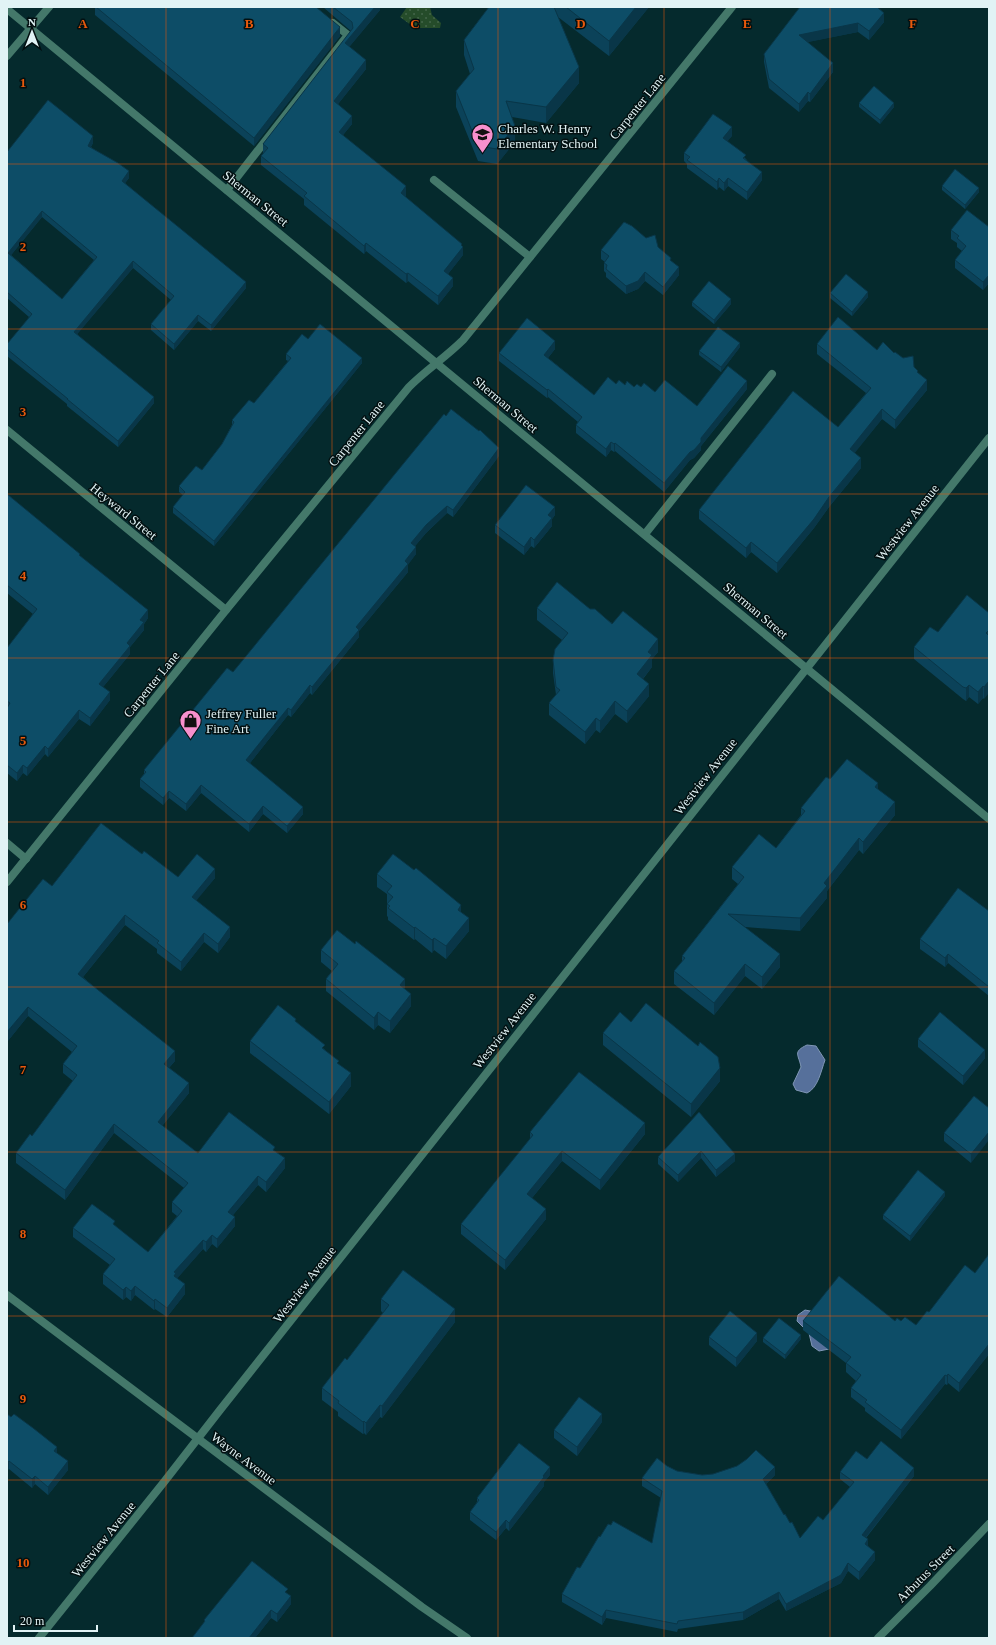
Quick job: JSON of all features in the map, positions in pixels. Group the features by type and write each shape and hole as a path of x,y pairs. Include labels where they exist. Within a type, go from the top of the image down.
{"street":[{"path":"7,56 49,7"},
{"name":"Carpenter Lane","path":"7,882 226,610 409,387 449,354 463,340 732,7"},
{"name":"Sherman Street","path":"7,9 989,819"},
{"path":"227,190 348,35 325,16"},
{"path":"434,180 530,258"},
{"path":"645,534 772,374"},
{"name":"Heyward Street","path":"7,430 226,610"},
{"name":"Westview Avenue","path":"39,1638 989,438"},
{"path":"7,843 26,858"},
{"name":"Wayne Avenue","path":"7,1295 422,1607 467,1638"},
{"name":"Arbutus Street","path":"878,1638 989,1524"}],"green space":[{"path":"407,7 430,7 432,15 441,23 440,28 415,28 400,17"}],"water":[{"path":"807,1045 816,1046 825,1060 814,1087 807,1093 796,1090 793,1084 801,1067 798,1052 802,1047"},
{"path":"805,1310 815,1312 829,1349 819,1351 812,1346 809,1333 797,1321 798,1315"}],"building":[{"path":"96,7 316,7 340,27 254,138"},
{"path":"333,7 375,7 345,43 366,60 334,101 352,116 339,132 406,186 401,193 462,244 461,245 463,247 444,271 453,278 438,296 408,273 406,274 366,243 364,246 304,196 307,193 261,156 268,148 263,144 353,28 352,22"},
{"path":"489,7 554,7 579,67 546,107 506,101 515,126 497,149 478,146 456,91 474,69 464,40"},
{"path":"566,7 636,7 609,41"},
{"path":"800,7 877,7 884,13 869,31 858,23 799,35 833,63 810,94 808,92 799,104 769,79 764,54"},
{"path":"874,86 894,103 880,120 859,103"},
{"path":"48,100 93,136 88,146 129,171 122,181 246,282 211,325 198,315 174,344 151,324 174,296 133,261 74,332 154,397 118,441 7,349 7,344 32,314 7,292 7,152","holes":["42,211 97,257 62,299 8,253"]},
{"path":"713,114 732,127 723,138 746,155 743,158 762,172 747,192 728,178 724,183 719,178 717,182 687,160 690,157 684,153"},
{"path":"955,169 979,188 965,205 942,186"},
{"path":"967,210 989,227 989,275 983,282 955,260 966,246 957,238 959,236 951,230"},
{"path":"624,222 632,226 646,238 655,235 658,247 679,267 663,287 645,272 638,281 626,286 606,269 607,265 604,263 609,256 601,250"},
{"path":"846,274 868,292 852,312 830,293"},
{"path":"709,281 731,299 714,320 692,302"},
{"path":"838,317 877,350 883,342 894,353 895,352 903,358 913,356 914,367 918,371 917,372 927,380 895,420 882,409 850,449 861,458 829,497 814,519 777,563 751,542 746,548 699,510 793,391 838,427 871,388 817,344"},
{"path":"527,318 555,341 544,355 594,395 608,377 616,384 619,380 625,385 627,381 634,387 637,384 641,387 644,383 655,392 665,380 697,406 728,366 747,381 701,438 701,442 694,450 690,452 664,483 615,443 614,444 611,442 606,449 576,425 582,417 548,389 547,390 499,353"},
{"path":"320,324 362,358 214,541 173,507 185,492 179,486 196,466 202,470 222,444 234,422 232,420 249,400 254,403 291,358 286,354 302,334 308,339"},
{"path":"718,327 740,343 721,367 699,351"},
{"path":"451,409 479,431 480,430 499,448 453,510 447,506 426,525 411,543 416,547 405,561 408,564 356,627 359,630 312,687 310,685 291,710 288,708 246,760 303,807 287,826 263,806 249,824 201,785 186,804 169,791 163,798 140,779 146,772 144,770 227,668 233,672 444,414 446,416"},
{"path":"526,485 555,507 548,515 552,518 534,540 531,537 524,547 495,525"},
{"path":"7,494 80,554 79,555 148,610 140,620 144,622 127,643 130,646 99,684 110,692 90,718 79,710 48,749 45,746 27,768 23,765 17,773 7,765 7,708 10,703 7,701 7,648 37,609 7,585"},
{"path":"557,582 590,609 595,609 612,624 623,611 658,639 648,652 652,655 637,674 649,684 627,711 615,701 600,721 596,718 585,732 549,703 560,690 556,687 553,660 555,649 568,633 537,608"},
{"path":"967,595 989,613 989,630 986,633 989,636 989,681 978,692 969,685 966,688 963,687 914,647 930,627 938,632"},
{"path":"847,759 878,783 875,787 895,802 863,842 859,838 824,883 827,886 800,918 728,914 780,954 762,977 745,964 714,1003 674,971 685,958 682,956 744,877 732,867 759,834 776,848 805,811 801,808 826,777 830,779"},
{"path":"101,823 142,854 144,851 178,877 197,854 215,869 192,897 230,927 218,944 204,933 181,962 157,943 159,941 125,915 78,974 175,1051 164,1064 189,1083 158,1122 198,1153 229,1112 275,1147 273,1150 285,1158 266,1182 258,1176 228,1212 235,1217 217,1239 212,1235 206,1242 203,1240 174,1272 176,1273 174,1276 185,1284 167,1308 155,1299 154,1301 135,1286 131,1291 126,1287 123,1290 103,1274 115,1259 73,1228 92,1204 115,1221 113,1224 148,1252 182,1211 172,1202 188,1183 114,1124 65,1190 16,1153 30,1134 32,1136 77,1075 63,1064 77,1046 28,1007 7,1032 7,924 43,879 52,886"},
{"path":"393,854 414,870 416,868 461,905 458,910 469,918 446,946 434,938 432,940 388,908 390,906 387,904 393,897 387,892 392,886 377,874"},
{"path":"958,888 989,911 989,987 948,954 945,958 920,939"},
{"path":"337,930 355,944 356,941 405,979 400,985 411,994 390,1021 378,1012 374,1018 326,979 338,964 321,950"},
{"path":"646,1003 698,1046 700,1042 718,1057 720,1068 691,1104 603,1033 620,1012 631,1022"},
{"path":"278,1005 325,1045 322,1048 339,1061 337,1063 351,1073 329,1102 250,1041"},
{"path":"940,1012 985,1050 963,1076 918,1039"},
{"path":"579,1072 645,1123 600,1180 562,1151 527,1194 546,1209 505,1260 461,1224 533,1135 530,1132"},
{"path":"974,1096 989,1108 989,1132 971,1154 944,1133"},
{"path":"699,1112 735,1154 716,1170 701,1151 678,1175 658,1157"},
{"path":"918,1170 945,1192 910,1236 883,1215"},
{"path":"989,1254 989,1344 959,1383 948,1374 947,1376 945,1375 901,1430 865,1402 867,1400 851,1388 861,1375 846,1363 851,1357 803,1321 839,1276 895,1321 897,1318 901,1321 905,1317 916,1325 927,1311 929,1312 965,1265 975,1273"},
{"path":"403,1270 455,1309 382,1406 380,1405 366,1423 338,1403 339,1401 322,1388 345,1358 347,1360 389,1305 381,1299"},
{"path":"730,1311 757,1333 736,1358 709,1337"},
{"path":"779,1318 801,1335 785,1355 763,1338"},
{"path":"579,1397 602,1414 577,1447 554,1430"},
{"path":"7,1414 11,1417 14,1414 33,1428 57,1447 54,1451 68,1461 48,1487 35,1476 32,1479 9,1461 7,1463"},
{"path":"881,1441 914,1468 862,1535 868,1539 865,1544 875,1552 859,1572 848,1563 841,1575 786,1604 779,1592 743,1612 678,1621 677,1624 606,1610 602,1617 562,1594 577,1567 580,1568 599,1536 600,1537 608,1524 611,1525 613,1521 652,1543 662,1491 642,1478 657,1458 667,1466 677,1471 702,1475 713,1474 737,1466 756,1450 775,1467 763,1479 784,1515 785,1514 790,1523 792,1522 800,1538 818,1516 823,1520 854,1482 840,1472 856,1451 867,1459"},
{"path":"519,1443 550,1467 509,1523 506,1520 496,1532 470,1512 479,1500 477,1498"},
{"path":"252,1561 288,1589 285,1592 291,1596 277,1614 271,1610 249,1638 192,1638 205,1621 204,1620"}],"place":[{"name":"Charles W. Henry Elementary School","path":"483,154"},
{"name":"Jeffrey Fuller Fine Art","path":"190,740"}]}
